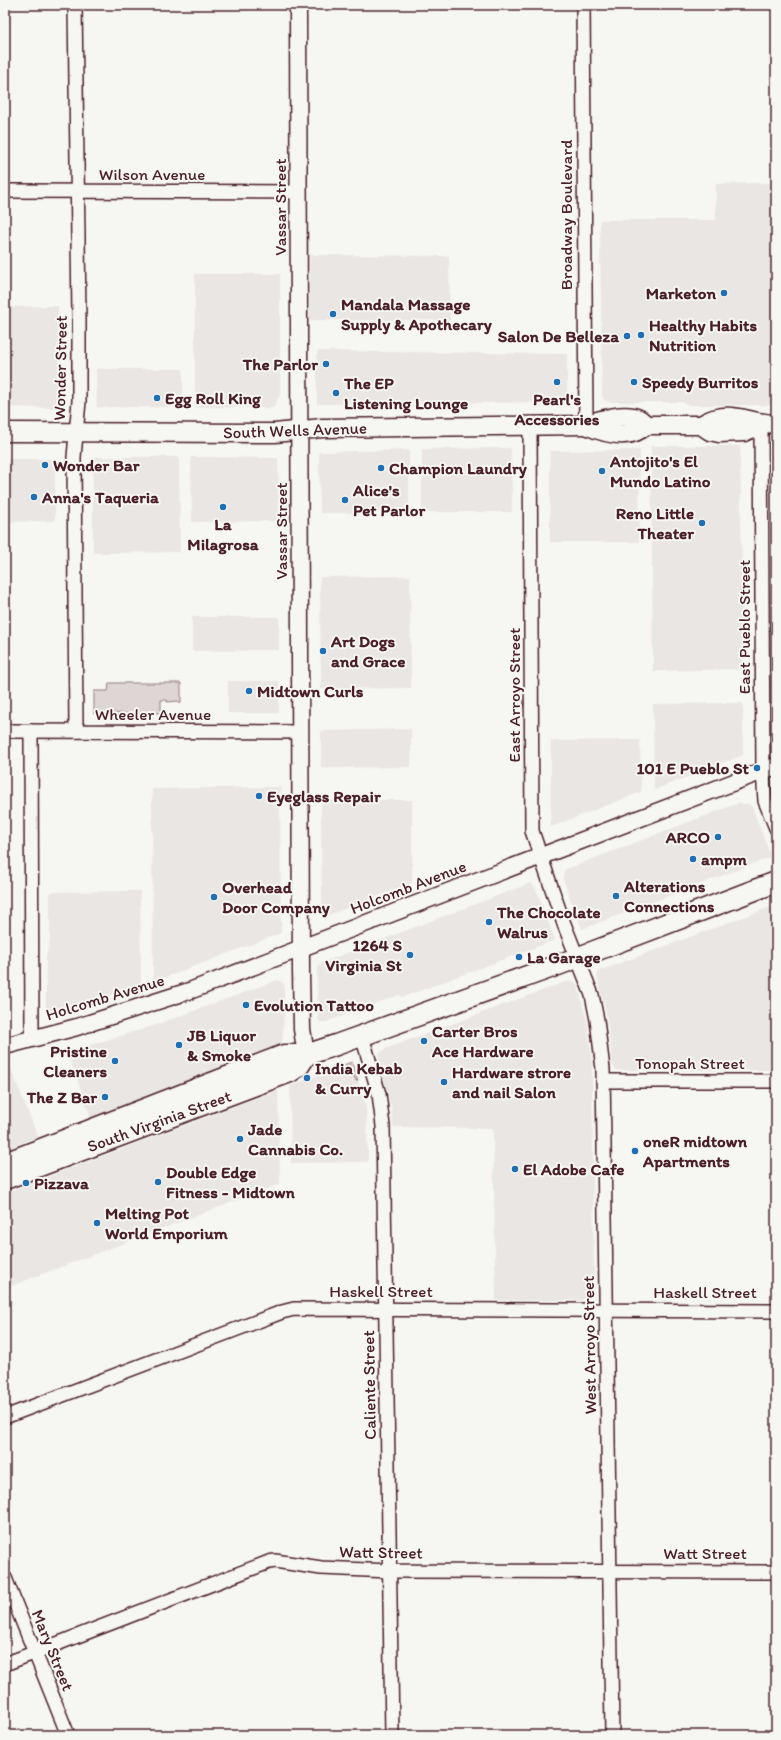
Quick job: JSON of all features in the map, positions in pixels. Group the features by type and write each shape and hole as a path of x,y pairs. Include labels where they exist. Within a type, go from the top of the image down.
{"main road":[{"name":"South Wells Avenue","path":"5,432 275,433 330,428 586,425 610,417 632,417 639,419 646,425 701,425 718,417 741,417 769,424"},
{"name":"South Virginia Street","path":"5,1163 284,1056 306,1056 578,957 776,882"},
{"name":"South Virginia Street","path":"5,1179 290,1072 299,1066 306,1056"}],"street":[{"name":"Wonder Street","path":"75,5 79,401 74,457 76,731"},
{"name":"Vassar Street","path":"298,5 301,948 302,1029 306,1056"},
{"name":"Broadway Boulevard","path":"583,5 586,425"},
{"name":"Wilson Avenue","path":"5,191 299,192"},
{"name":"East Pueblo Street","path":"769,424 770,768 765,801 776,828"},
{"name":"East Arroyo Street","path":"530,425 532,831 578,957"},
{"name":"Wheeler Avenue","path":"5,731 301,732"},
{"path":"31,731 32,1040"},
{"name":"Holcomb Avenue","path":"5,1046 32,1040 139,1008 192,990 770,768"},
{"name":"West Arroyo Street","path":"578,957 592,995 597,1020 603,1081 612,1735"},
{"name":"Caliente Street","path":"362,1036 379,1094 383,1118 392,1735"},
{"name":"Tonopah Street","path":"603,1081 776,1081"},
{"name":"Haskell Street","path":"5,1417 287,1310 385,1309 776,1311"},
{"name":"Watt Street","path":"5,1664 269,1562 282,1561 342,1570 390,1571 776,1572"},
{"name":"Mary Street","path":"5,1578 68,1735"}],"shaded area":[{"path":"776,183 776,405 687,405 683,402 610,402 604,400 602,395 600,220 716,220 716,184"},
{"path":"310,255 449,256 450,320 310,320"},
{"path":"195,274 280,274 280,395 273,408 195,407"},
{"path":"58,306 59,399 54,408 5,407 5,307"},
{"path":"317,351 567,354 567,396 564,402 317,404"},
{"path":"96,369 183,369 183,407 97,407"},
{"path":"651,446 740,446 743,669 653,671"},
{"path":"511,448 512,512 422,512 422,449"},
{"path":"409,450 409,512 320,513 319,452"},
{"path":"640,450 639,542 550,542 550,451"},
{"path":"93,457 179,457 180,552 93,553"},
{"path":"191,457 278,458 279,521 192,522"},
{"path":"5,459 55,459 55,521 5,522"},
{"path":"410,576 411,688 321,689 320,577"},
{"path":"192,617 279,617 279,650 192,651"},
{"path":"228,681 279,681 279,713 228,713"},
{"path":"109,683 181,683 181,703 178,701 167,702 167,700 161,700 161,713 94,714 94,691 108,691"},
{"path":"743,703 743,755 654,790 653,704"},
{"path":"411,729 411,767 321,768 321,731"},
{"path":"640,740 641,792 551,827 551,741"},
{"path":"280,787 281,933 153,982 152,789"},
{"path":"321,800 412,800 412,883 326,916 322,916"},
{"path":"741,802 742,804 749,804 752,807 771,857 582,929 563,879 564,870"},
{"path":"531,883 536,889 555,940 403,997 399,995 326,1022 320,1022 318,1019 317,970 321,963"},
{"path":"140,891 141,985 55,1012 48,1010 46,1007 46,957 50,941 50,892"},
{"path":"776,905 776,1070 616,1070 613,1065 606,1012 597,976 599,971"},
{"path":"278,980 284,985 282,1044 280,1046 91,1118 67,1052 153,1026"},
{"path":"573,981 577,984 587,1021 592,1063 594,1287 591,1294 583,1300 496,1300 493,1128 393,1127 392,1110 379,1061 379,1054 385,1049 565,982"},
{"path":"352,1062 366,1107 368,1162 291,1163 290,1086"},
{"path":"352,1062 358,1080 356,1081 350,1065 336,1070 335,1068"},
{"path":"10,1067 38,1137 5,1149 5,1068"},
{"path":"278,1090 280,1184 5,1288 5,1193"}],"place":[{"name":"Marketon","path":"724,293"},
{"name":"Mandala Massage Supply & Apothecary","path":"333,314"},
{"name":"Healthy Habits Nutrition","path":"641,335"},
{"name":"Salon De Belleza","path":"627,336"},
{"name":"The Parlor","path":"326,364"},
{"name":"Pearl's Accessories","path":"557,382"},
{"name":"Speedy Burritos","path":"634,382"},
{"name":"The EP Listening Lounge","path":"336,393"},
{"name":"Egg Roll King","path":"157,398"},
{"name":"Wonder Bar","path":"45,465"},
{"name":"Champion Laundry","path":"381,468"},
{"name":"Antojito's El Mundo Latino","path":"602,471"},
{"name":"Anna's Taqueria","path":"34,497"},
{"name":"Alice's Pet Parlor","path":"345,500"},
{"name":"La Milagrosa","path":"223,507"},
{"name":"Reno Little Theater","path":"702,523"},
{"name":"Art Dogs and Grace","path":"323,651"},
{"name":"Midtown Curls","path":"249,691"},
{"name":"101 E Pueblo St","path":"757,768"},
{"name":"Eyeglass Repair","path":"259,796"},
{"name":"ARCO","path":"718,837"},
{"name":"ampm","path":"693,859"},
{"name":"Alterations Connections","path":"616,896"},
{"name":"Overhead Door Company","path":"214,897"},
{"name":"The Chocolate Walrus","path":"489,922"},
{"name":"1264 S Virginia St","path":"410,955"},
{"name":"La Garage","path":"519,957"},
{"name":"Evolution Tattoo","path":"246,1005"},
{"name":"Carter Bros Ace Hardware","path":"424,1041"},
{"name":"JB Liquor & Smoke","path":"179,1045"},
{"name":"Pristine Cleaners","path":"115,1061"},
{"name":"India Kebab & Curry","path":"307,1078"},
{"name":"Hardware strore and nail Salon","path":"444,1082"},
{"name":"The Z Bar","path":"105,1097"},
{"name":"Jade Cannabis Co.","path":"240,1139"},
{"name":"oneR midtown Apartments","path":"635,1151"},
{"name":"El Adobe Cafe","path":"515,1169"},
{"name":"Double Edge Fitness - Midtown","path":"158,1182"},
{"name":"Pizzava","path":"26,1183"},
{"name":"Melting Pot World Emporium","path":"97,1223"}]}
